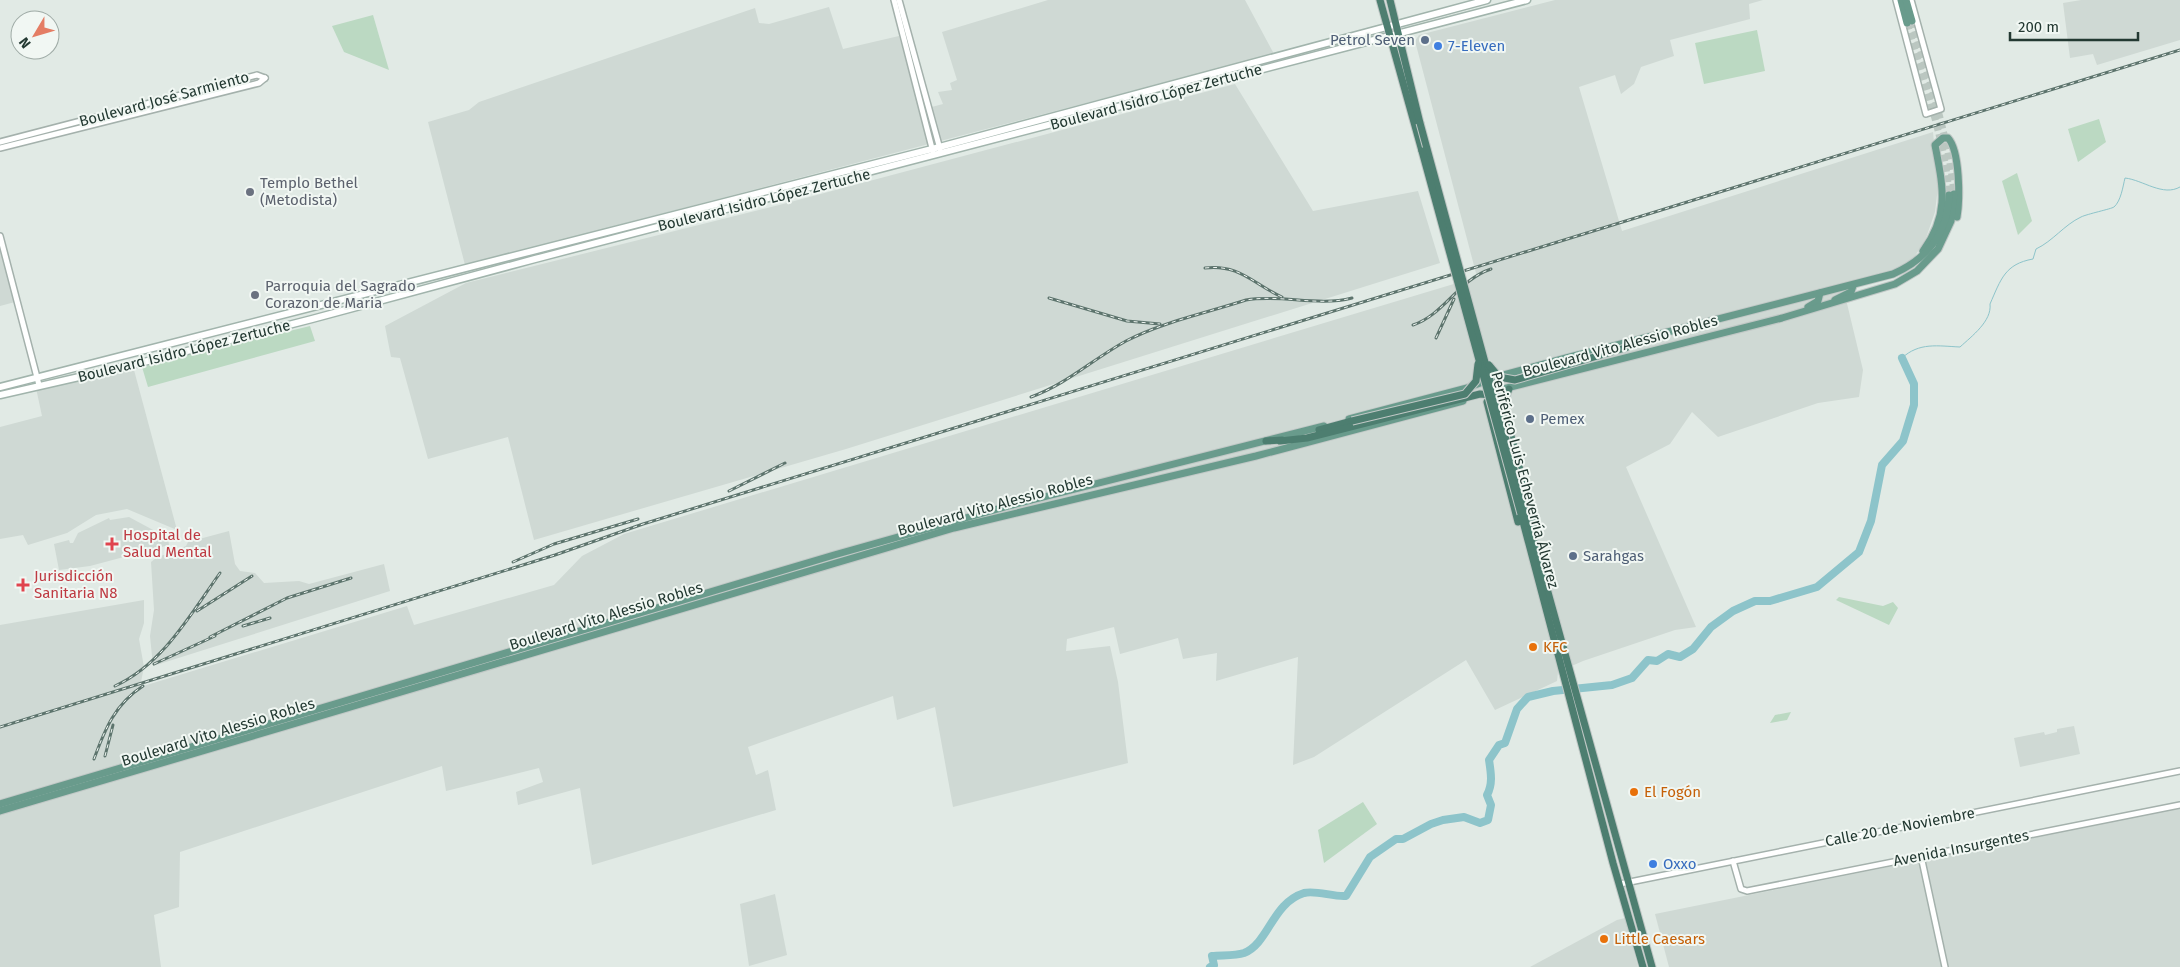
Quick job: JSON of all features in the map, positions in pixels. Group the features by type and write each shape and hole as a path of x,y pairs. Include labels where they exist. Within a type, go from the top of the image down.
{"highway":[{"name":"Periférico Luis Echeverría Álvarez","path":"1380,0 1417,123 1481,355 1523,514 1532,557 1568,678 1577,698 1652,967"},
{"name":"Periférico Luis Echeverría Álvarez","path":"1390,0 1399,34 1417,123"},
{"path":"1481,355 1494,373 1505,379 1515,380 1625,348 1645,338"},
{"path":"1280,441 1352,421 1465,394 1476,381 1481,355"},
{"path":"1486,394 1510,374"},
{"path":"1503,405 1510,390"},
{"path":"1266,441 1307,438 1475,394 1486,394 1496,398 1503,405 1533,518 1534,541"},
{"path":"1486,394 1522,539 1532,557"},
{"path":"1489,412 1493,406 1503,405"},
{"name":"Periférico Luis Echeverría Álvarez","path":"1523,514 1534,541 1568,678 1569,698 1643,967"}],"main road":[{"name":"Boulevard Isidro López Zertuche","path":"0,387 136,364 942,154 1396,24 1487,0"},
{"name":"Boulevard Isidro López Zertuche","path":"0,395 38,381 649,222 932,149 1399,34 1527,0"},
{"path":"1901,0 1909,22 1906,0"},
{"path":"1914,263 1936,230 1941,217 1944,195 1935,145 1937,141 1948,138 1953,149 1959,202 1953,230 1938,249"},
{"name":"Boulevard Vito Alessio Robles","path":"0,804 456,672 844,553 1066,496 1467,388 1496,377 1893,274 1914,263 1929,250 1939,236 1952,195 1951,221 1938,249 1917,270 1896,284 1790,316 1510,390 1486,394 1448,406 1256,456 1066,496"},
{"path":"713,206 715,213"},
{"path":"649,222 651,229"},
{"path":"576,241 577,248"},
{"path":"1826,305 1851,292 1852,286"},
{"path":"1790,316 1818,302 1820,293"},
{"path":"1782,304 1779,311 1782,318"},
{"path":"1494,366 1500,372 1510,374 1521,386"},
{"path":"1486,394 1496,377"},
{"name":"Boulevard Vito Alessio Robles","path":"0,811 334,708"}],"street":[{"path":"894,0 934,156"},
{"path":"899,0 942,154"},
{"path":"1896,0 1926,114 1942,109 1911,0"},
{"name":"Boulevard José Sarmiento","path":"0,142 257,75 265,78 258,83 0,148"},
{"path":"0,236 38,381"},
{"name":"Calle 20 de Noviembre","path":"1620,884 2180,771"},
{"name":"Avenida Insurgentes","path":"1733,861 1743,890 2180,805"},
{"path":"1921,856 1945,967"}],"shaded area":[{"path":"1048,0 1245,0 1274,54 465,265 428,122 469,110 479,102 755,8 759,23 769,24 829,7 843,49 899,36 920,110 943,104 938,92 952,90 950,83 957,80 942,32"},
{"path":"1555,0 1763,0 1749,4 1750,19 1670,40 1674,56 1641,67 1634,84 1621,94 1615,75 1579,87 1622,231 1933,132 1938,187 1935,212 1926,238 1911,263 1896,272 1843,287 1863,370 1859,397 1818,403 1718,437 1692,412 1670,444 1626,467 1696,627 1675,630 1583,661 1558,672 1557,681 1495,710 1466,660 1314,757 1293,765 1298,657 1216,681 1217,653 1183,659 1178,638 1120,654 1114,627 1067,639 1066,651 1110,646 1118,682 1128,763 953,807 935,707 897,720 893,696 748,747 756,775 768,770 776,810 592,865 580,788 518,805 516,792 543,782 539,768 446,791 442,766 180,852 179,907 154,915 161,967 0,967 0,625 144,600 144,623 139,639 144,667 140,687 407,606 414,625 554,585 582,556 624,534 1477,277 1415,41 1419,35"},
{"path":"2081,0 2180,0 2180,40 2097,65 2093,54 2070,58 2063,3"},
{"path":"1235,84 1313,211 1418,191 1440,263 846,449 534,540 508,437 428,459 400,358 391,357 385,326 466,283 783,204"},
{"path":"0,248 15,302 0,306"},
{"path":"134,370 177,530 127,509 96,515 67,533 28,545 23,535 0,539 0,427 42,416 36,388"},
{"name":"Hospital de Salud Mental","path":"129,517 168,538 169,545 90,566 59,570 54,544 69,540 70,543 73,543 78,533 109,518 110,520"},
{"path":"229,531 235,564 240,571 255,573 264,583 299,581 309,584 384,564 390,591 153,666 150,636 154,610 151,562 156,558 186,546 188,542"},
{"path":"2074,726 2080,754 2020,767 2014,738 2044,732 2045,735 2057,732 2057,729"},
{"path":"2180,808 2180,967 1669,967 1655,914"},
{"path":"775,894 787,955 749,966 740,904"},
{"path":"1625,918 1638,967 1530,967 1617,920"}],"green space":[{"path":"373,15 389,70 344,52 332,26"},
{"path":"1757,30 1765,71 1704,84 1695,43"},
{"path":"2099,119 2106,142 2078,162 2068,129"},
{"path":"2017,173 2032,221 2018,235 2002,181"},
{"path":"310,326 315,341 148,387 142,367 259,335 265,337"},
{"path":"1839,597 1883,606 1893,602 1898,608 1889,625 1836,600"},
{"path":"1791,712 1787,720 1770,723 1775,715"},
{"path":"1363,802 1377,824 1324,863 1318,830"}],"waterway":[{"path":"1902,358 1915,349 1922,347 1960,347 1985,322 1997,287 2005,274 2016,265 2033,259 2036,249 2048,242 2075,220 2114,207 2120,197 2125,178 2160,189 2173,190 2180,187"},
{"path":"1210,967 1214,965 1212,956 1240,954 1252,948 1285,905 1293,898 1309,892 1346,896 1370,857 1396,839 1403,839 1431,824 1443,820 1464,817 1480,823 1488,820 1491,805 1487,795 1491,783 1489,760 1499,745 1505,743 1517,709 1528,697 1553,691 1612,685 1632,678 1648,660 1657,661 1668,654 1680,657 1693,649 1711,627 1733,611 1755,601 1770,601 1817,587 1859,552 1871,521 1882,465 1903,441 1914,405 1914,384 1902,358"}],"tunnel":[{"path":"1912,21 1943,129 1954,194"},
{"path":"1907,23 1938,130 1947,173 1949,195"}],"railway":[{"path":"0,727 555,555 643,524 2180,50"},
{"path":"1205,268 1228,269 1237,272 1282,297"},
{"path":"1413,325 1434,313 1469,281 1491,269"},
{"path":"1049,298 1127,321 1160,324"},
{"path":"1031,397 1068,378 1126,341 1155,328 1185,318 1246,300 1273,298 1326,301 1352,298"},
{"path":"1436,338 1454,299"},
{"path":"729,491 785,463"},
{"path":"513,562 554,544 638,519"},
{"path":"115,686 132,677 161,652 220,573"},
{"path":"197,611 252,576"},
{"path":"210,637 287,598 351,578"},
{"path":"243,626 270,618"},
{"path":"154,664 215,636"},
{"path":"94,759 102,737 118,709 133,693 143,686"},
{"path":"105,756 113,725"}],"place":[{"name":"Petrol Seven","path":"1425,40"},
{"name":"7-Eleven","path":"1438,46"},
{"name":"Templo Bethel (Metodista)","path":"250,192"},
{"name":"Parroquia del Sagrado Corazon de Maria","path":"255,295"},
{"name":"Pemex","path":"1530,419"},
{"name":"Hospital de Salud Mental","path":"112,544"},
{"name":"Sarahgas","path":"1573,556"},
{"name":"Jurisdicción Sanitaria N8","path":"23,585"},
{"name":"KFC","path":"1533,647"},
{"name":"El Fogón","path":"1634,792"},
{"name":"Oxxo","path":"1653,864"},
{"name":"Little Caesars","path":"1604,939"}]}
